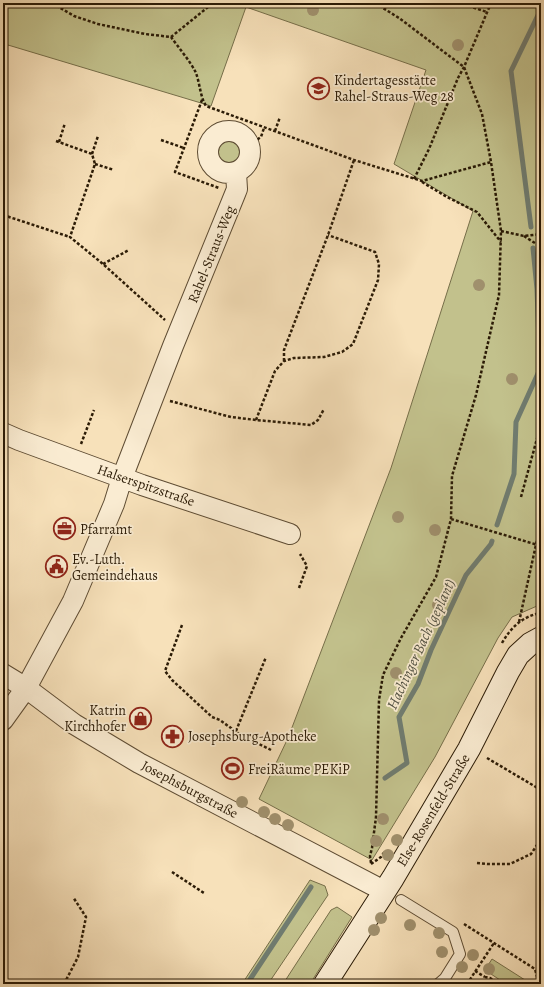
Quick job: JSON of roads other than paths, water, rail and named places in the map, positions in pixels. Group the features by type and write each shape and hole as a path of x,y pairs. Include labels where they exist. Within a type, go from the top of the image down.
{"street":[{"path":"224,131 238,133 244,137 249,145 250,157 247,164 243,169 236,172 230,174 216,170 208,159 208,145 212,138 224,131"},
{"name":"Rahel-Straus-Weg","path":"3,720 26,688 73,600 114,504 122,478 178,333 237,189 236,172"},
{"name":"Halserspitzstraße","path":"3,433 122,478 290,534"},
{"name":"Else-Rosenfeld-Straße","path":"325,984 392,896 518,655 530,644 541,638"},
{"name":"Josephsburgstraße","path":"3,674 26,688 74,724 139,763 367,873 392,896"}],"lane":[{"path":"392,896 454,932 460,954 446,978 438,984"}],"waterway":[{"name":"Hachinger Bach (geplant)","path":"531,227 511,71 541,9"},
{"name":"Hachinger Bach (geplant)","path":"497,525 514,474 516,422 540,369 537,289 533,248"},
{"name":"Hachinger Bach (geplant)","path":"385,778 407,763 399,717 418,684 431,650 466,575 492,541"},
{"name":"Hachinger Bach (geplant)","path":"247,984 311,887"}],"place":[{"name":"Kindertagesstätte Rahel-Straus-Weg 28","path":"318,88"},
{"name":"Pfarramt","path":"64,529"},
{"name":"Ev.-Luth. Gemeindehaus","path":"56,567"},
{"name":"Katrin Kirchhofer","path":"141,718"},
{"name":"Josephsburg-Apotheke","path":"173,736"},
{"name":"FreiRäume PEKiP","path":"233,769"}]}
